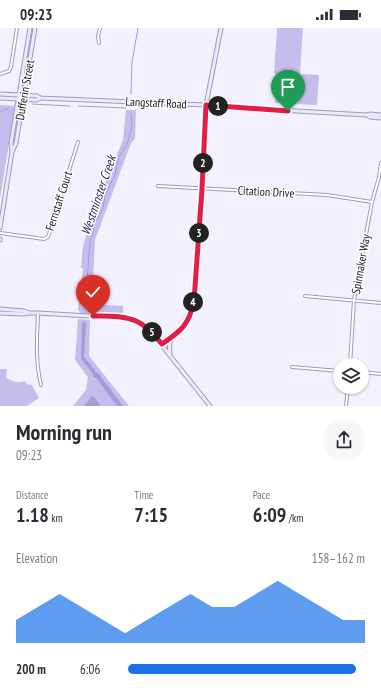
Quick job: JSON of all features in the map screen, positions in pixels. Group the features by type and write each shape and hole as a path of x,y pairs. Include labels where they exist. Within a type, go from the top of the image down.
{"main road":[{"name":"Dufferin Street","path":"12,152 11,143 30,28"},
{"name":"Dufferin Street","path":"0,228 12,152 16,143 35,28"},
{"path":"162,344 184,326 192,312 202,189 206,105 221,28"},
{"name":"Langstaff Road","path":"0,94 18,97"},
{"name":"Langstaff Road","path":"0,98 37,96 40,98 206,105 261,110 381,115"},
{"name":"Langstaff Road","path":"368,115 370,117 381,118"},
{"path":"0,309 24,311 29,313"},
{"path":"0,313 38,313 131,319 142,324 162,344 210,406"},
{"path":"170,356 170,340 173,336"}],"street":[{"path":"0,74 9,71 11,67 17,28"},
{"path":"99,43 98,36 100,28"},
{"name":"Fernstaff Court","path":"0,233 44,239 48,236 78,142"},
{"name":"Spinnaker Way","path":"350,358 354,300 372,202 380,177 381,163"},
{"name":"Citation Drive","path":"158,186 327,195 372,202"},
{"path":"305,296 381,303"},
{"path":"38,313 36,359 41,385"},
{"path":"292,366 333,370"},
{"path":"369,373 381,374"},
{"path":"346,406 347,394"}],"shaded area":[{"path":"277,28 303,28 300,74 319,75 317,105 275,103 276,74 274,73"},
{"path":"0,105 15,106 0,199"},
{"path":"126,110 136,110 135,139 131,143 95,240 92,302 92,304 122,306 123,304 123,312 121,315 81,313 78,310 83,269 81,268 83,246 95,207 123,140"},
{"path":"78,319 90,320 89,356 129,406 73,406 86,390 88,377 75,360"},
{"path":"83,322 86,324 84,357 123,406 117,406 97,379 93,377 93,374 81,359"},
{"path":"0,369 7,369 6,378 17,382 25,381 27,384 32,385 39,398 27,406 0,406"},
{"path":"91,396 93,396 100,406 84,406"}],"waterway":[{"name":"Westminster Creek","path":"131,94 132,62 138,28"},
{"path":"32,104 70,106"},
{"path":"78,106 126,108"},
{"path":"0,112 8,109"},
{"name":"Westminster Creek","path":"85,308 90,242 95,223 103,208 105,195 115,175 119,157 127,145 132,126 131,113"}],"route":[{"path":"93,316 131,319 142,324 152,332 162,344 184,326 192,312 194,301 206,105 288,111"}]}
